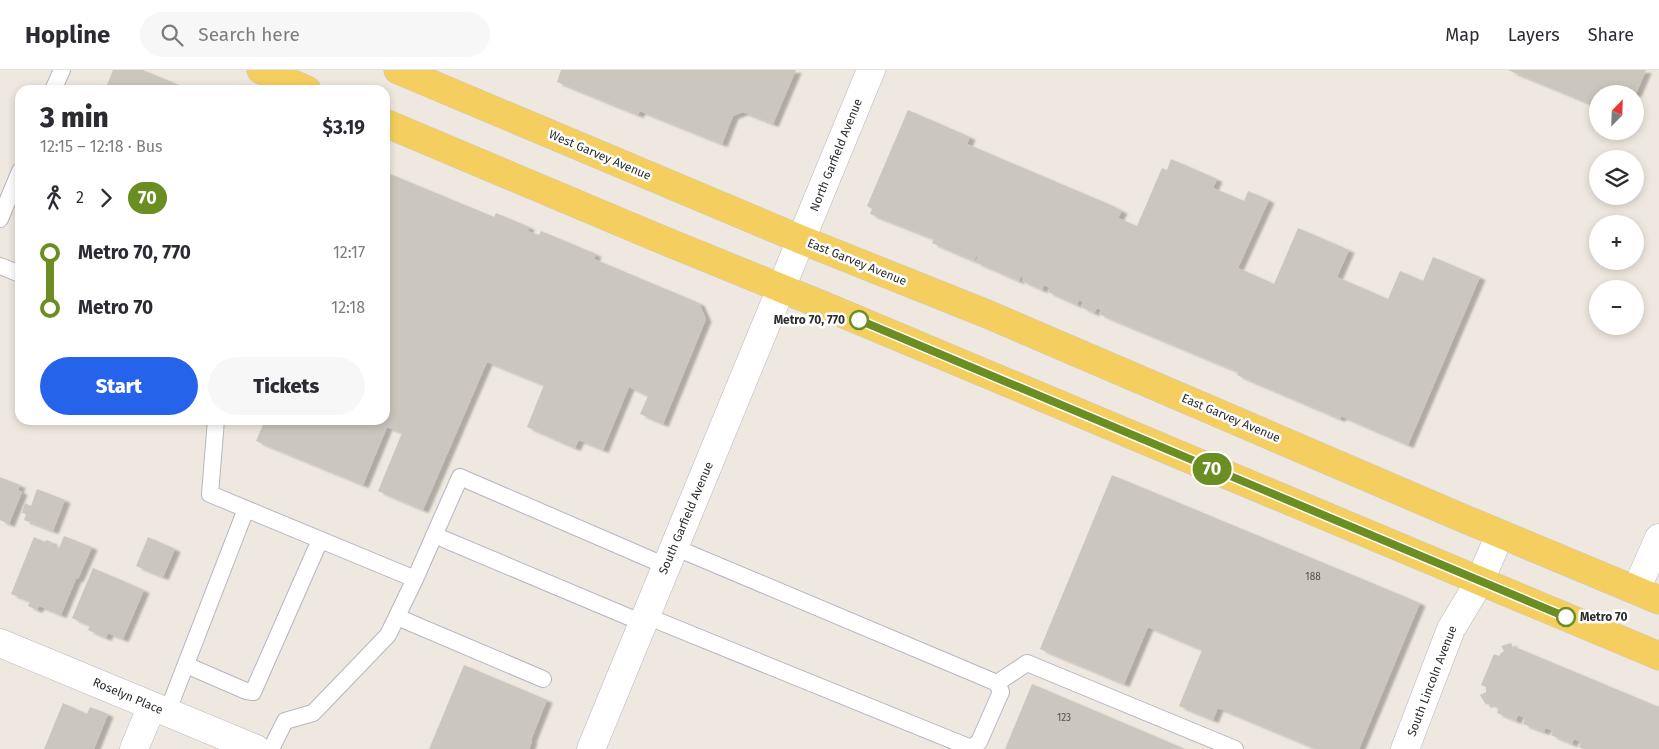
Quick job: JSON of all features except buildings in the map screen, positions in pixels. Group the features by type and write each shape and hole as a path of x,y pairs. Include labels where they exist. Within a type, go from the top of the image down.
{"main road":[{"name":"West Garvey Avenue","path":"398,70 802,240"},
{"name":"North Garfield Avenue","path":"781,288 871,70"},
{"path":"271,75 295,85"},
{"path":"390,125 1659,656"},
{"name":"East Garvey Avenue","path":"802,240 987,314 1647,595"},
{"name":"South Garfield Avenue","path":"591,749 781,288"},
{"name":"South Lincoln Avenue","path":"1411,747 1451,629 1480,581 1500,534"},
{"path":"1647,595 1659,538"},
{"name":"Roselyn Place","path":"0,643 256,749"},
{"path":"134,749 159,709"}],"lane":[{"path":"56,85 62,70"},
{"path":"0,219 15,183"},
{"path":"0,266 15,272"},
{"path":"216,425 210,494 414,579"},
{"path":"271,749 285,721 313,713 388,636 397,617 414,579 434,535 460,478 670,556 997,683 1001,692 979,742 971,748 434,535"},
{"path":"159,709 186,665 246,509"},
{"path":"186,665 246,691 253,692 320,540"},
{"path":"397,617 543,679"},
{"path":"997,683 1027,663 1235,749"}],"bus line":[{"name":"70","path":"859,320 1566,617"}],"place":[{"name":"Metro 70, 770","path":"859,320"},
{"name":"Metro 70","path":"1566,617"}]}
